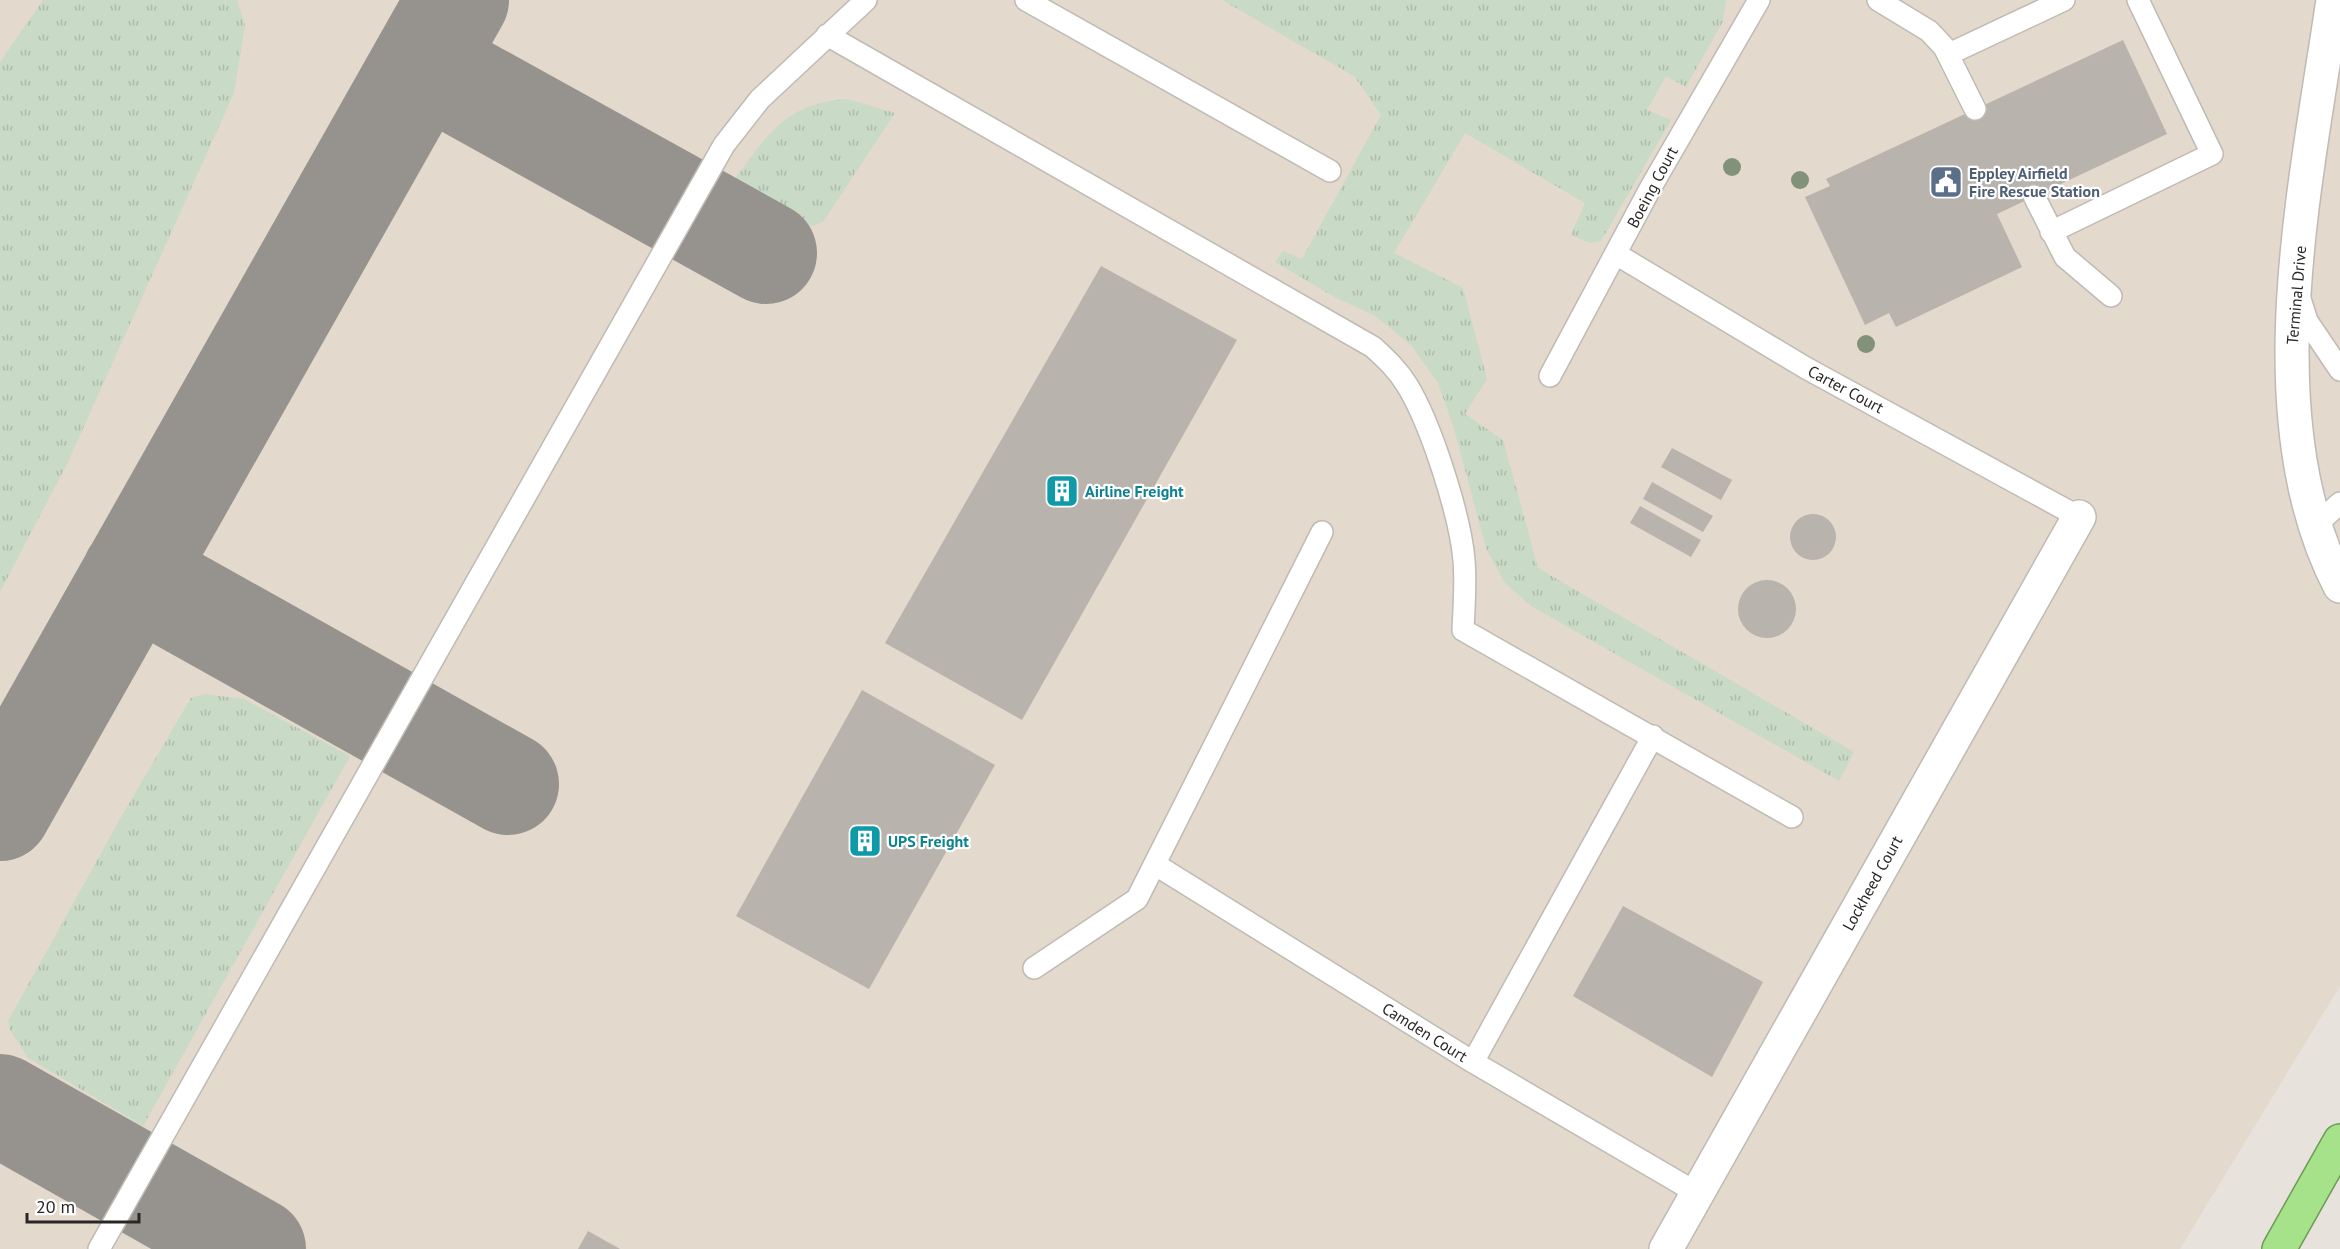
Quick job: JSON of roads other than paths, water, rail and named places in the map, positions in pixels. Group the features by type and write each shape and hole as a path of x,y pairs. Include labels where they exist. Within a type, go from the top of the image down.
{"highway":[{"path":"2279,1249 2340,1141"}],"street":[{"name":"Terminal Drive","path":"2333,0 2295,284 2291,354 2295,412 2304,483 2316,525 2340,586"},
{"name":"Lockheed Court","path":"1666,1249 2079,517"}],"lane":[{"path":"99,1249 724,145 760,99 866,0"},
{"path":"1026,0 1330,171"},
{"name":"Boeing Court","path":"1550,376 1683,129 1759,0"},
{"path":"1878,0 1929,31 1949,54 1975,109"},
{"path":"1949,54 2064,0"},
{"path":"2051,232 2212,154 2138,0"},
{"path":"827,35 1373,347 1392,365 1407,384 1431,435 1459,529 1466,586 1463,630 1792,817"},
{"path":"2034,196 2051,232 2070,263 2111,296"},
{"name":"Carter Court","path":"1616,254 1806,368 2079,517"},
{"path":"2295,284 2307,321 2340,370"},
{"path":"2316,525 2340,503"},
{"path":"1034,968 1137,899 1156,866 1322,532"},
{"path":"1473,1062 1653,736"},
{"name":"Camden Court","path":"1156,866 1473,1062 1697,1193"}],"place":[{"name":"Eppley Airfield Fire Rescue Station","path":"1946,182"},
{"name":"Airline Freight","path":"1062,491"},
{"name":"UPS Freight","path":"865,841"}]}
